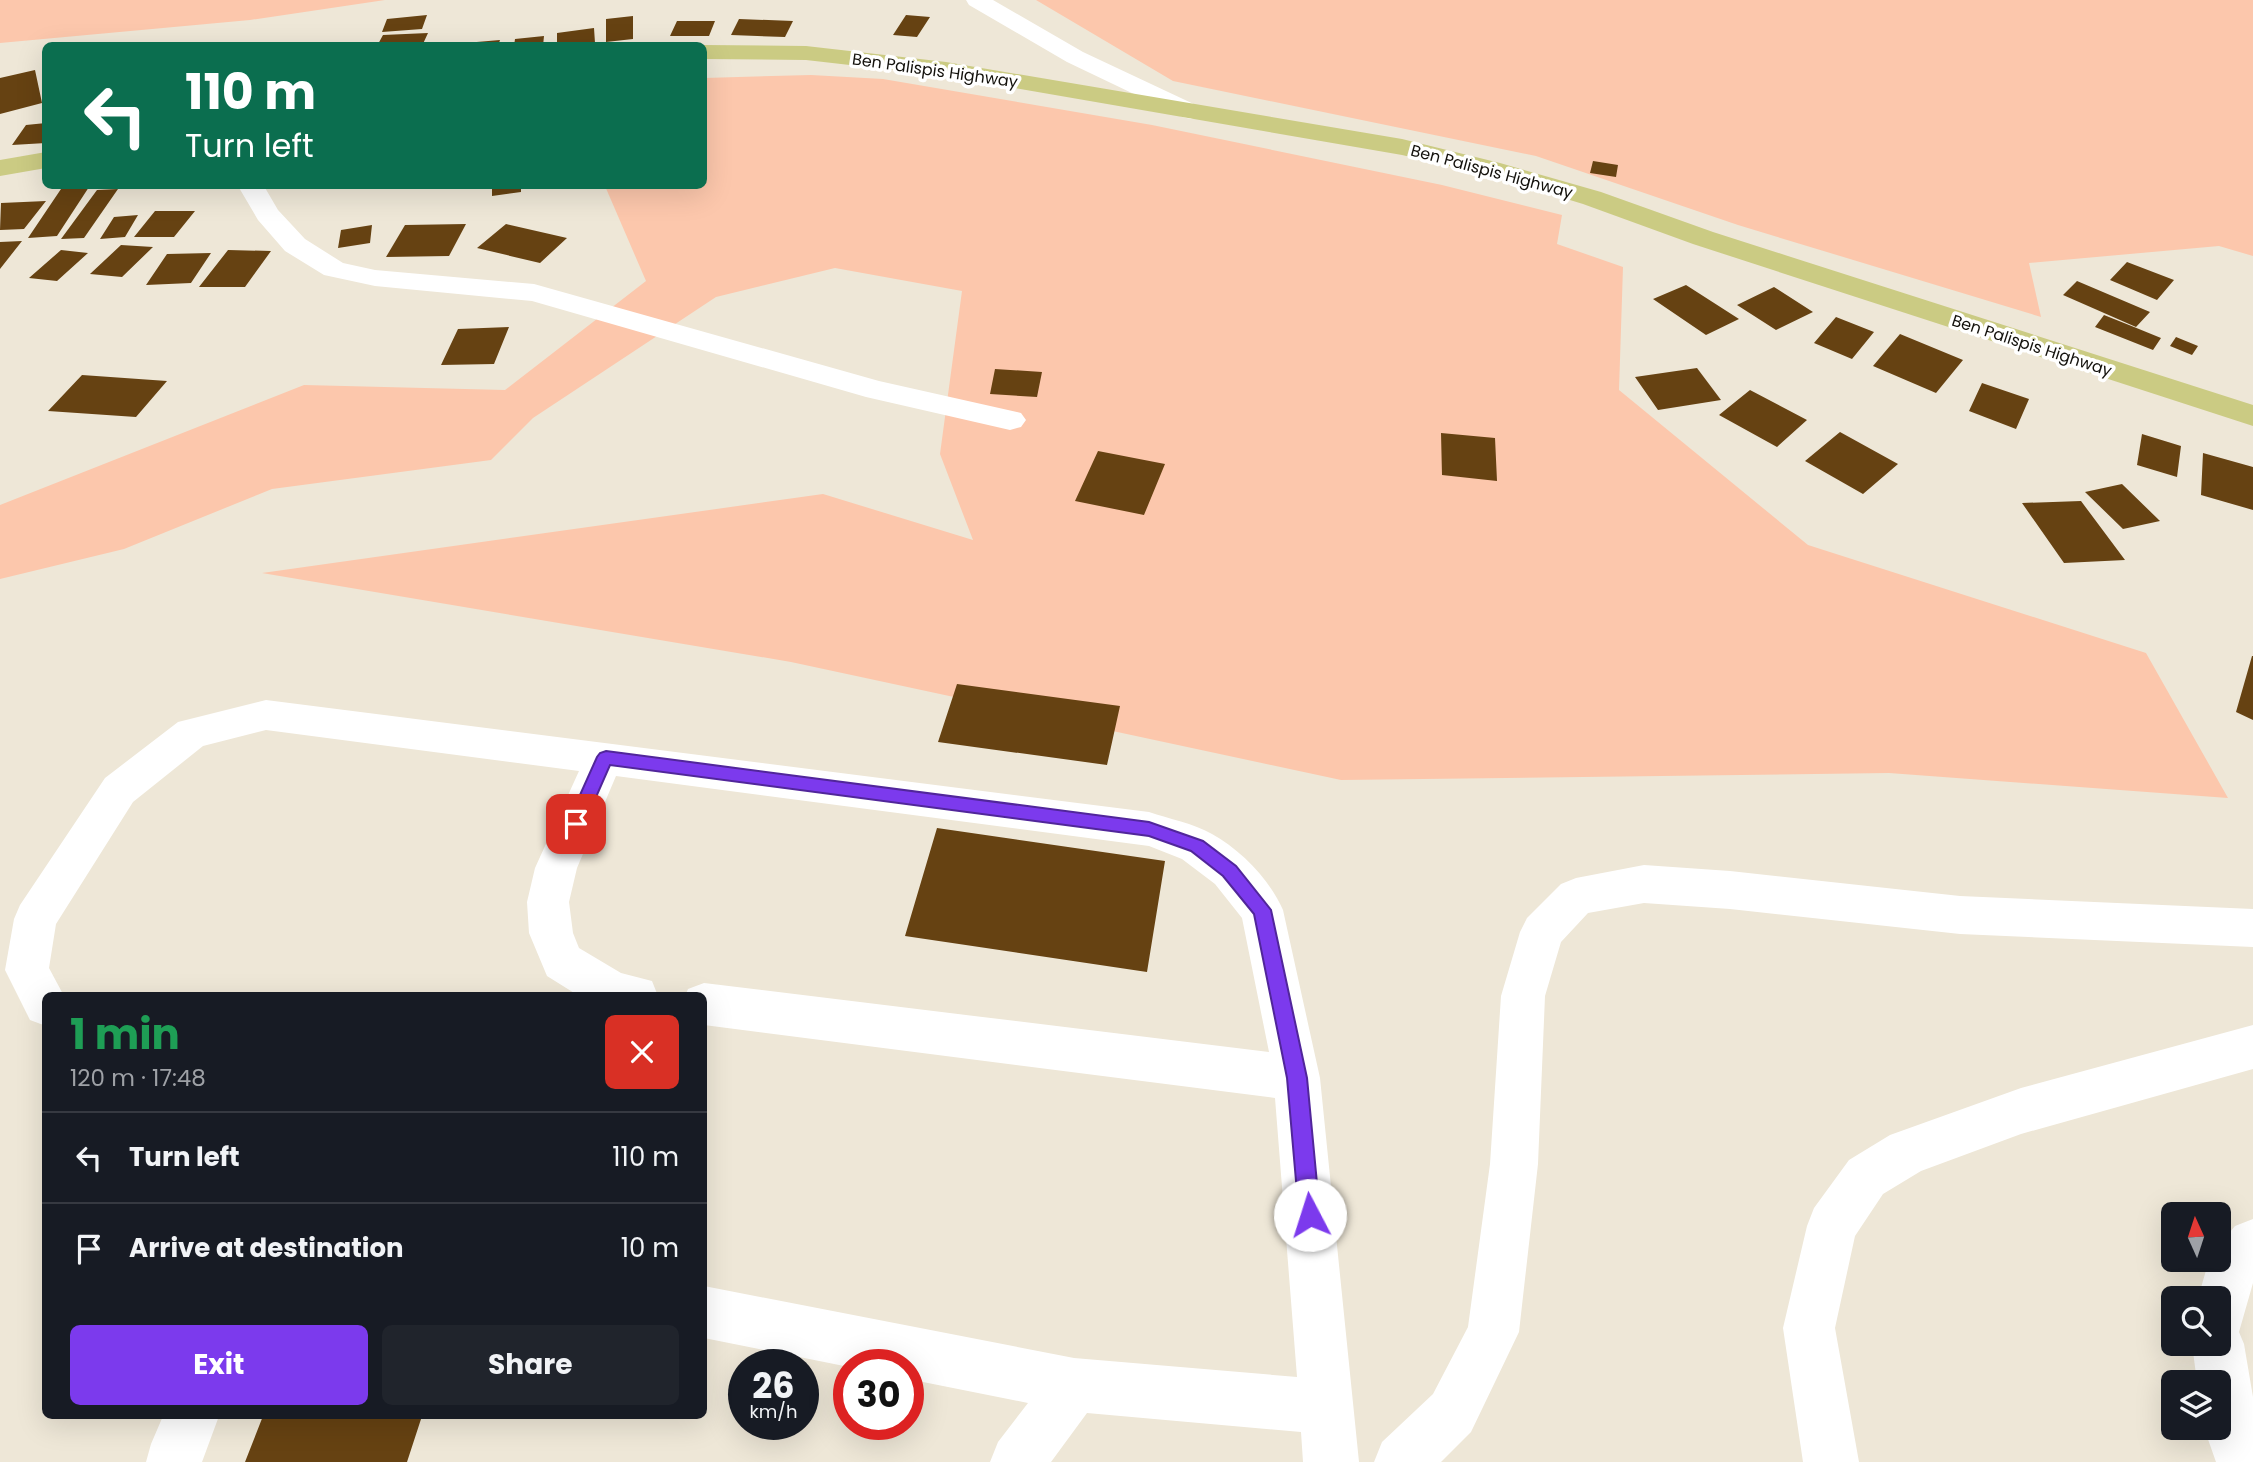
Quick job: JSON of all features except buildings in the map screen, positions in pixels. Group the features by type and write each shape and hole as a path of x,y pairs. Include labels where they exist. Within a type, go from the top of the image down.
{"main road":[{"name":"Ben Palispis Highway","path":"707,52 806,53 946,69 1402,147 1491,168 1592,198 1703,238 2253,416"},
{"path":"0,168 42,161"}],"street":[{"path":"977,0 1075,57 1191,112"},
{"path":"253,189 267,214 295,245 334,269 375,278 534,293 877,390 1010,419"},
{"path":"42,998 27,970 36,919 119,790 192,733 266,715 1149,829 1197,846 1230,871 1262,910 1297,1078 1331,1462"},
{"path":"606,757 556,867 548,901 551,933 562,962 612,992"},
{"path":"1402,1462 1452,1413 1493,1332 1514,1164 1523,996 1542,932 1576,897 1644,884 1730,890 1960,915 2253,928"},
{"path":"707,1004 1297,1078"},
{"path":"1831,1462 1809,1328 1832,1226 1866,1177 1907,1152 2021,1111 2253,1047"},
{"path":"2225,1286 2228,1272 2253,1244"},
{"path":"707,1313 1074,1385 1327,1407"},
{"path":"2220,1356 2231,1428 2245,1462"},
{"path":"1018,1462 1074,1385"},
{"path":"174,1462 178,1444 190,1419"}],"shaded area":[{"path":"0,0 385,0 250,20 0,43"},
{"path":"1036,0 2253,0 2253,256 2219,246 2029,263 2041,317 1738,225 1536,156 1173,81"},
{"path":"811,75 883,79 1152,125 1442,185 1562,215 1557,244 1623,267 1619,390 1808,545 2146,653 2228,798 1889,773 1341,780 791,662 262,573 823,494 973,540 940,454 962,291 835,268 716,297 533,418 491,460 272,489 124,549 0,579 0,505 304,385 505,390 646,281 606,189 707,189 707,78"}],"route":[{"path":"576,824 606,757 1149,829 1197,846 1230,871 1262,910 1297,1078 1310,1215"}]}
